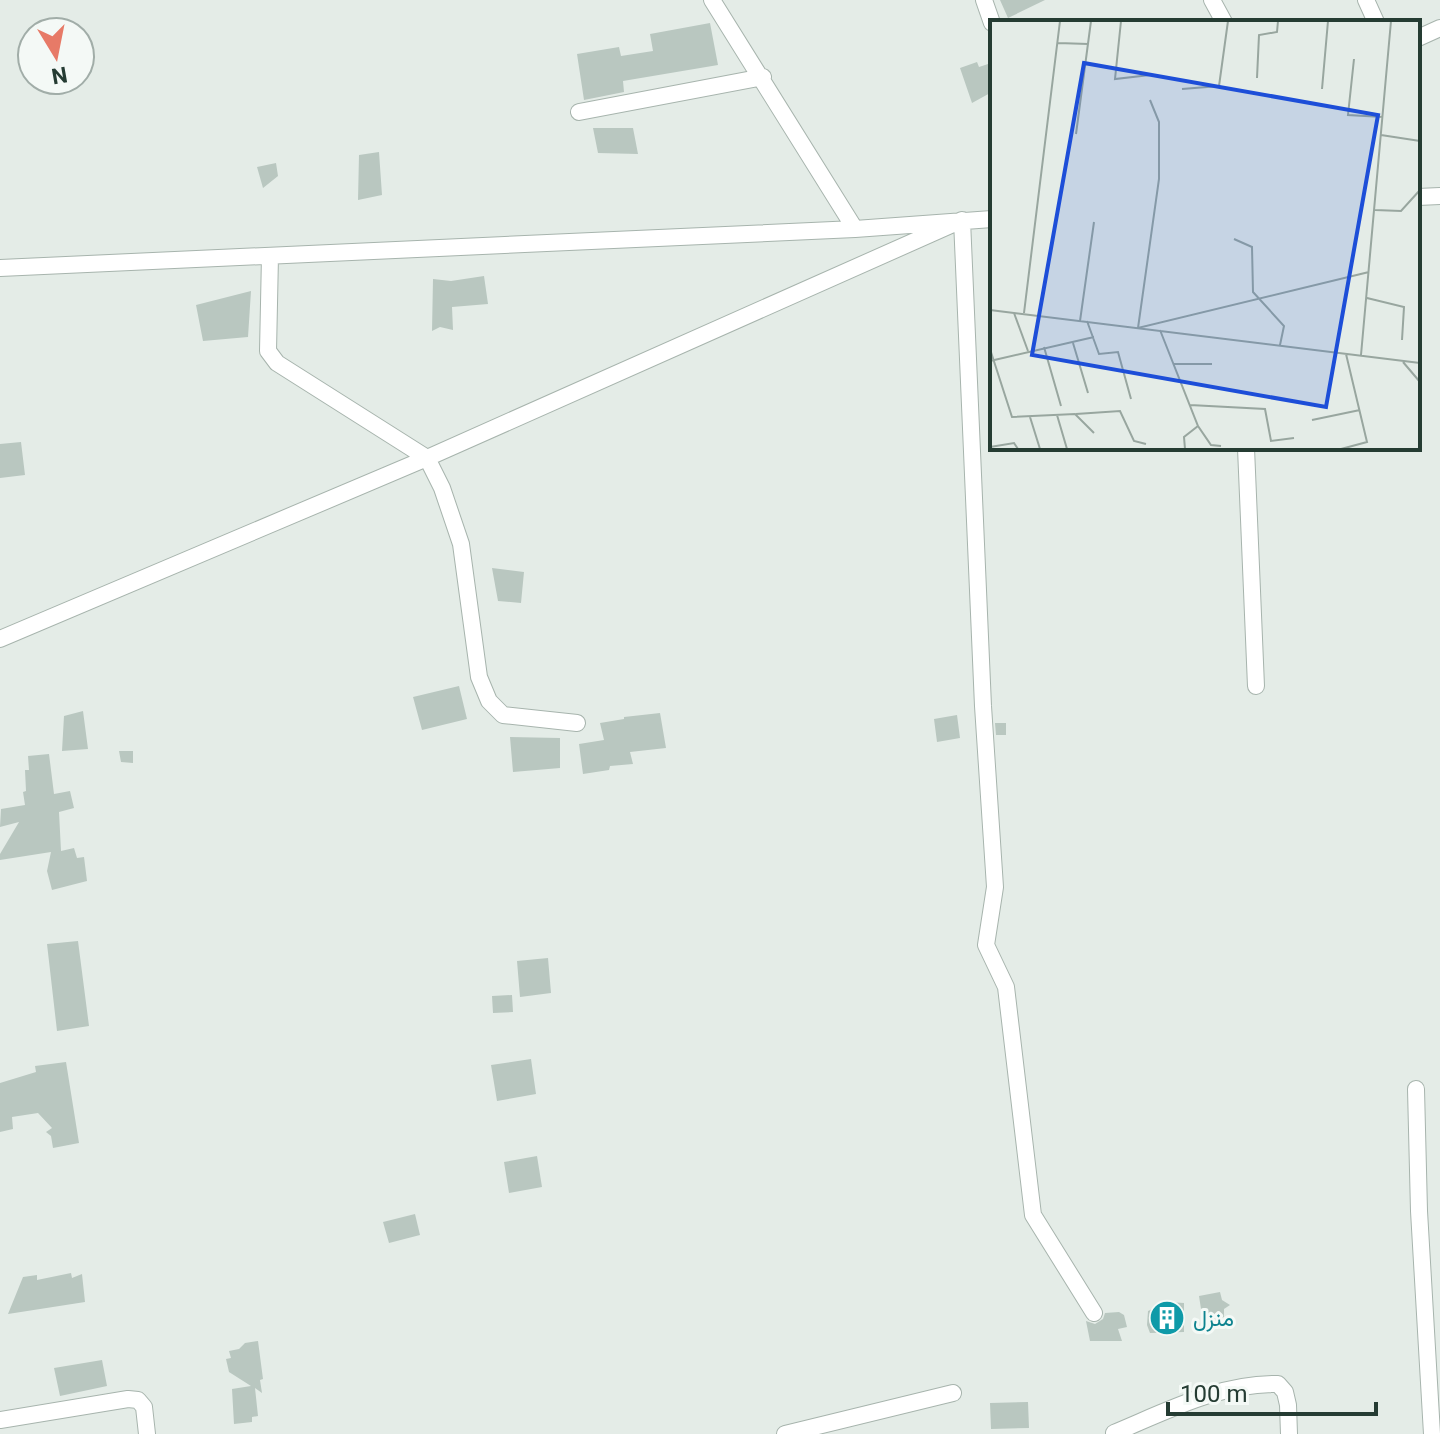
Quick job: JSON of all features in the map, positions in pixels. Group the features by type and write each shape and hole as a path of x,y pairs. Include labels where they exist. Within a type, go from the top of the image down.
{"street":[{"path":"712,0 763,77 855,229"},
{"path":"984,0 991,20"},
{"path":"1212,0 1223,20"},
{"path":"1366,0 1375,20"},
{"path":"1420,37 1440,28"},
{"path":"579,112 763,77"},
{"path":"1420,197 1440,196"},
{"path":"0,268 855,229 990,219"},
{"path":"0,639 427,458 962,220"},
{"path":"962,220 983,706 995,887 986,945 1006,987 1033,1215 1094,1313"},
{"path":"270,256 268,351 277,363 427,458 442,488 461,544 479,677 489,701 503,715 577,723"},
{"path":"1246,450 1256,686"},
{"path":"1416,1089 1419,1211 1432,1434"},
{"path":"1114,1433 1206,1394 1278,1384 1285,1392 1289,1434"},
{"path":"785,1434 953,1393"},
{"path":"0,1420 128,1399 138,1400 144,1407 147,1434"}],"building":[{"path":"1000,0 1045,0 1008,18"},
{"path":"710,23 718,65 623,81 624,92 584,100 577,54 619,47 621,56 653,51 650,34"},
{"path":"977,62 979,67 988,64 990,93 972,103 960,68"},
{"path":"593,128 633,128 638,154 598,153"},
{"path":"379,152 382,195 358,200 359,155"},
{"path":"276,163 278,176 263,188 257,167"},
{"path":"484,276 488,304 452,307 453,330 440,327 432,331 433,279 451,281"},
{"path":"251,291 248,337 203,341 196,305"},
{"path":"21,442 25,475 0,478 0,444"},
{"path":"492,568 524,572 521,603 498,601"},
{"path":"459,686 467,719 422,730 413,697"},
{"path":"83,711 88,749 62,751 64,716"},
{"path":"660,713 666,748 630,752 633,764 610,766 609,770 583,774 579,744 604,740 600,723"},
{"path":"957,715 960,738 937,742 934,719"},
{"path":"995,723 1006,723 1006,735 996,735"},
{"path":"510,737 560,738 560,768 513,772"},
{"path":"119,751 133,751 133,763 121,762"},
{"path":"49,754 54,794 70,791 74,808 59,812 61,851 74,848 77,858 84,857 87,881 52,890 47,871 51,852 0,860 0,854 19,822 0,827 1,809 25,805 23,792 26,791 25,770 29,770 28,756"},
{"path":"78,941 89,1026 57,1031 47,944"},
{"path":"548,958 551,993 520,997 517,961"},
{"path":"512,995 513,1012 493,1013 492,996"},
{"path":"531,1059 536,1094 497,1101 491,1065"},
{"path":"66,1062 79,1143 53,1148 51,1136 46,1132 52,1128 38,1113 12,1117 13,1129 0,1132 0,1083 36,1072 35,1066"},
{"path":"537,1156 542,1187 509,1193 504,1162"},
{"path":"415,1214 420,1235 389,1243 383,1222"},
{"path":"71,1273 72,1278 82,1274 85,1302 8,1314 23,1277 37,1275 37,1280"},
{"name":"منزل","path":"1220,1292 1222,1300 1230,1305 1215,1325 1204,1328 1199,1296"},
{"name":"منزل","path":"1168,1302 1184,1303 1184,1332 1150,1333 1148,1311"},
{"name":"منزل","path":"1119,1312 1124,1315 1127,1327 1118,1329 1122,1341 1090,1341 1086,1321 1095,1324 1103,1319 1105,1313"},
{"path":"258,1341 263,1379 260,1380 262,1393 255,1388 258,1416 252,1417 252,1422 234,1424 232,1389 251,1386 229,1372 226,1359 231,1358 229,1351"},
{"path":"102,1360 107,1386 60,1396 54,1368"},
{"path":"1028,1402 1029,1428 991,1429 990,1403"}],"place":[{"name":"منزل","path":"1167,1318"}]}
